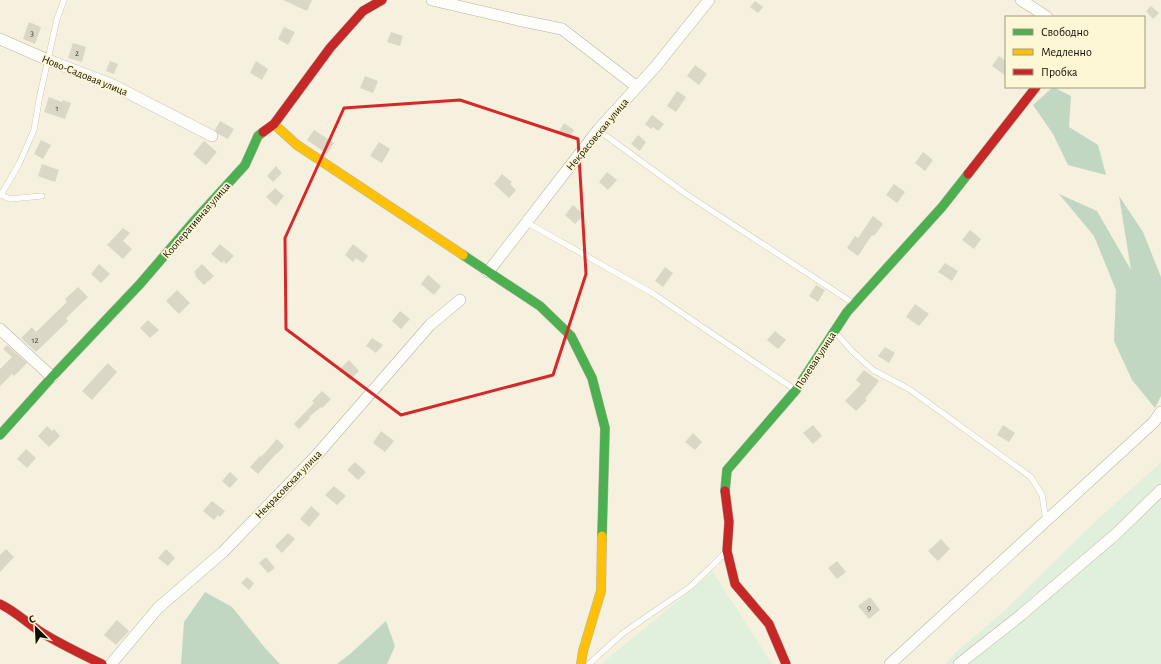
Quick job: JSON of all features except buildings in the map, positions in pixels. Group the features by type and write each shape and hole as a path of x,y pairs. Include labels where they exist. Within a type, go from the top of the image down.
{"street":[{"name":"Кооперативная улица","path":"0,435 52,377 140,284 245,165 258,136 274,124 330,48 363,11 382,0"},
{"path":"432,0 562,29 637,87"},
{"name":"Некрасовская улица","path":"488,272 598,130 656,66 709,0"},
{"path":"1021,0 1045,16"},
{"name":"Ново-Садовая улица","path":"0,39 48,60 113,85 212,136"},
{"name":"Полевая улица","path":"786,664 769,624 735,584 727,550 729,522 726,490 727,470 796,390 847,312 942,207 1035,88"},
{"path":"274,124 297,145 540,306 571,336 592,378 605,428 600,591 583,651 581,664"},
{"name":"Некрасовская улица","path":"111,664 158,608 223,552 315,456 430,325 460,300"},
{"path":"0,329 52,377"},
{"path":"890,664 1154,422 1161,412"},
{"path":"959,664 1117,534 1161,490"},
{"path":"0,596 4,606 33,627 60,643 102,664"}],"lane":[{"path":"42,196 10,199 1,195 19,164 34,130 40,95 57,19 64,0"},
{"path":"598,130 686,194 854,304"},
{"path":"526,222 652,293 796,390"},
{"path":"835,331 854,353 873,370 909,389 1031,477 1042,495 1046,520"},
{"path":"589,664 622,633 690,587 712,567 727,550"}],"highlighted area":[{"path":"460,100 578,139 586,274 553,375 401,415 286,329 285,238 344,108"}],"green space":[{"path":"1052,88 1055,88 1071,96 1069,127 1098,145 1106,175 1068,165 1053,134 1033,105"},
{"path":"1059,194 1097,211 1131,270 1119,196 1143,232 1161,277 1161,396 1155,408 1132,380 1114,341 1116,290 1094,236"},
{"path":"1161,462 1161,664 946,664 955,653 1002,613 1095,522"},
{"path":"713,572 772,664 601,664"},
{"path":"205,592 232,607 280,664 181,664 184,622"},
{"path":"386,621 395,646 387,664 337,664 350,654"}],"traffic: fast":[{"path":"0,435 52,377 140,284 245,165 258,136 263,132"},
{"path":"725,491 727,470 796,390 847,312 942,207 968,174"},
{"path":"463,255 540,306 571,336 592,378 605,428 602,536"}],"traffic: slow":[{"path":"274,124 297,145 463,255"},
{"path":"581,664 583,651 601,591 602,536"}],"traffic: jam":[{"path":"263,132 274,124 330,48 363,11 382,0"},
{"path":"968,174 1035,88"},
{"path":"725,491 729,522 727,551 735,584 769,624 786,664"},
{"path":"0,604 48,636 102,664"}]}
